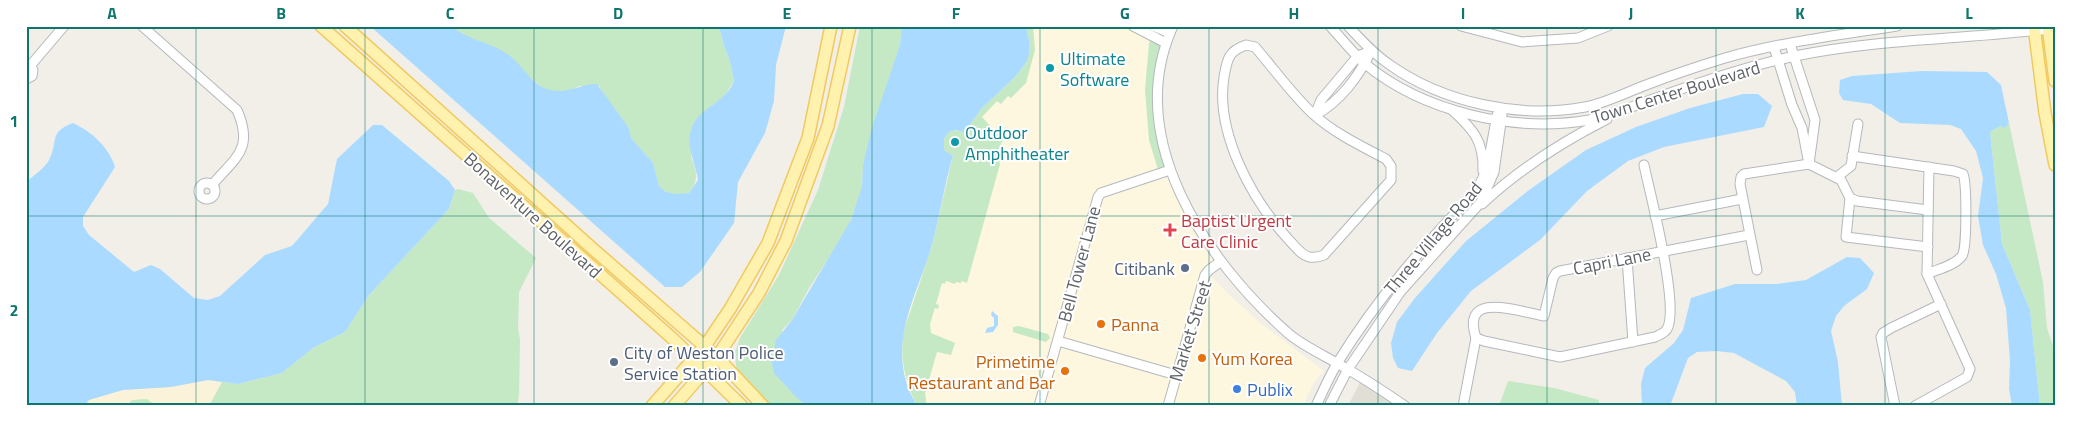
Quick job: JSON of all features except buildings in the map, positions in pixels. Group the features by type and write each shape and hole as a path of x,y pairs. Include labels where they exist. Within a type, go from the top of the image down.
{"main road":[{"name":"Bonaventure Boulevard","path":"321,26 694,359 742,406"},
{"name":"Bonaventure Boulevard","path":"345,26 717,357 762,406"},
{"path":"652,406 704,346 730,309 768,243 808,138 831,26"},
{"path":"674,406 717,357 759,292 786,241 828,126 850,26"},
{"path":"2034,28 2045,113 2055,165"},
{"path":"2050,28 2055,81"}],"street":[{"path":"26,79 30,78 33,73 28,65 64,26"},
{"path":"142,26 236,110 244,126 241,152 212,185"},
{"path":"1133,26 1166,43"},
{"path":"1153,26 1171,30 1160,68 1159,122 1170,170 1196,225 1220,262 1242,289 1290,335 1348,369 1404,406"},
{"name":"Town Center Boulevard","path":"1330,26 1365,64 1395,84 1426,100 1452,109 1499,119 1553,123 1589,120 1619,112 1734,71 1794,56 1905,41 2050,28"},
{"name":"Town Center Boulevard","path":"1348,26 1371,51 1390,66 1425,86 1450,96 1501,108 1553,111 1587,107 1726,58 1790,44 1897,26"},
{"path":"1460,26 1522,42 1578,38 1608,26"},
{"path":"1790,44 1813,112 1815,126 1810,164"},
{"path":"1246,45 1255,46 1286,85 1315,115 1337,131 1386,159 1391,166 1392,172 1390,180 1324,255 1316,258 1308,257 1301,252 1276,226 1257,197 1230,141 1223,111 1224,82 1226,64 1235,48 1246,45"},
{"path":"1774,47 1802,128 1810,164"},
{"path":"1315,115 1321,100 1358,56 1371,51"},
{"path":"1315,115 1329,108 1365,64 1371,51"},
{"name":"Three Village Road","path":"1316,406 1337,363 1404,268 1477,190 1482,182 1501,108"},
{"path":"1452,109 1470,125 1478,137 1482,150 1482,182"},
{"path":"1469,217 1512,178 1546,154 1569,139 1619,112"},
{"path":"1797,117 1813,112"},
{"name":"Three Village Road","path":"1329,406 1348,369 1401,291 1433,253 1469,217 1481,202 1494,172 1499,119"},
{"path":"1837,177 1851,166 1858,124"},
{"path":"1852,156 1954,170 1963,174 1966,188 1964,252 1955,262 1927,274"},
{"path":"1757,270 1742,198 1741,177 1744,174 1810,164 1837,177 1846,189 1850,198 1846,237 1928,247"},
{"path":"1463,406 1476,338 1560,357 1655,337 1667,330 1670,322 1670,304 1663,251 1644,165"},
{"path":"1915,406 1967,377 1970,369 1927,274 1929,167"},
{"name":"Bell Tower Lane","path":"1039,406 1098,197 1101,193 1170,170"},
{"path":"1655,216 1742,198"},
{"path":"1850,198 1857,201 1928,210"},
{"name":"Capri Lane","path":"1476,338 1474,327 1477,311 1480,309 1490,306 1544,316 1556,273 1749,235"},
{"path":"1627,258 1632,342"},
{"name":"Market Street","path":"1168,406 1205,275 1220,262"},
{"path":"1895,406 1881,337 1891,328 1941,304"},
{"path":"1058,341 1176,375"}],"shaded area":[{"path":"1026,26 1156,26 1153,36 1170,170 1220,262 1208,272 1225,291 1259,322 1324,371 1314,382 1303,406 917,406 906,383 902,363 902,342 907,316 964,133 981,109 1021,70 1029,54"},
{"path":"1362,378 1405,406 1348,406"}],"green space":[{"path":"451,26 719,26 734,81 723,98 712,105 691,157 695,167 696,180 689,193 675,195 666,192 659,186 653,163 631,138 629,128 601,92 600,86 579,86 568,91 544,89 492,46 461,35"},
{"path":"860,26 902,26 900,45 863,165 862,187 858,203 844,235 809,288 792,320 782,330 786,386 807,406 763,406 749,390 736,367 735,352 740,338 779,275 818,190 844,107"},
{"path":"1026,26 1033,26 1035,50 1026,83 1011,98 1008,96 1001,104 997,101 982,117 1003,140 997,152 1000,164 967,283 962,281 955,284 946,281 945,284 942,283 936,304 939,305 938,309 935,308 930,324 931,333 955,343 951,355 937,352 925,394 927,406 917,406 909,388 904,369 902,350 904,330 932,246 953,156 944,150 944,139 952,131 964,133 981,109 1015,77 1026,63 1029,40"},
{"path":"1143,26 1153,26 1170,33 1159,91 1170,170 1159,173 1149,140 1145,90 1149,43 1152,36"},
{"path":"2009,123 2043,282 2047,328 2055,352 2055,406 2040,406 2030,310 2002,244 1990,132 2000,126 2005,128"},
{"path":"455,190 473,193 489,218 536,258 519,292 518,328 520,340 517,406 84,406 208,380 238,384 282,373 313,348 345,332 369,295 449,209"},
{"path":"1019,326 1048,334 1050,338 1046,342 1013,332 1013,327"},
{"path":"1508,381 1554,388 1599,400 1598,406 1499,406"}],"sand":[{"path":"208,380 222,382 209,406 156,406 147,399 132,400 127,406 84,406 100,396 124,390 169,387"}],"water":[{"path":"370,26 451,26 465,35 503,51 515,60 534,81 545,88 563,91 597,84 629,128 631,138 653,163 659,186 666,192 675,194 689,193 698,180 690,143 694,122 725,95 734,81 719,26 786,26 776,65 774,101 765,133 738,182 734,223 700,272 682,287 665,287"},
{"path":"902,26 1026,26 1029,54 1026,63 1015,77 981,109 964,133 952,131 944,139 944,150 953,156 932,245 909,312 902,346 906,381 917,406 807,406 774,373 772,363 776,340 792,320 851,220 862,187 863,165 871,131 900,45"},
{"path":"1922,71 1987,72 2001,85 2009,123 2005,128 2000,126 1990,132 2002,244 2030,310 2040,406 2012,406 2009,389 2010,361 2006,308 1996,274 1983,245 1978,216 1983,178 1976,151 1961,129 1950,125 1900,123 1871,104 1843,100 1839,93 1840,80 1852,76"},
{"path":"1743,94 1758,94 1772,106 1764,127 1664,147 1628,161 1587,191 1540,240 1471,291 1437,333 1412,371 1398,368 1393,358 1391,343 1397,322 1415,298 1466,241 1529,190 1586,150 1636,127 1690,108"},
{"path":"73,123 99,141 109,153 115,167 83,217 83,226 89,235 134,272 151,265 160,269 194,298 208,300 220,296 265,255 292,246 328,204 337,159 373,125 382,125 449,181 455,190 449,209 369,295 345,332 313,348 282,373 238,384 208,380 171,387 123,390 89,400 84,406 26,406 26,182 47,163 52,153 55,138 60,130"},
{"path":"1847,257 1860,258 1874,273 1867,289 1844,306 1836,316 1831,331 1838,362 1842,406 1797,406 1795,392 1786,381 1734,353 1716,351 1697,352 1688,358 1670,406 1642,406 1641,384 1645,368 1674,343 1683,330 1691,298 1735,284 1777,284 1806,280"},
{"path":"992,311 998,316 998,325 993,332 985,333 987,328 994,326 994,318 991,315"}],"place":[{"name":"Ultimate Software","path":"1050,68"},
{"name":"Outdoor Amphitheater","path":"955,142"},
{"name":"Baptist Urgent Care Clinic","path":"1170,230"},
{"name":"Citibank","path":"1185,268"},
{"name":"Panna","path":"1101,324"},
{"name":"Yum Korea","path":"1202,358"},
{"name":"City of Weston Police Service Station","path":"614,362"},
{"name":"Primetime Restaurant and Bar","path":"1065,371"},
{"name":"Publix","path":"1237,389"}]}
